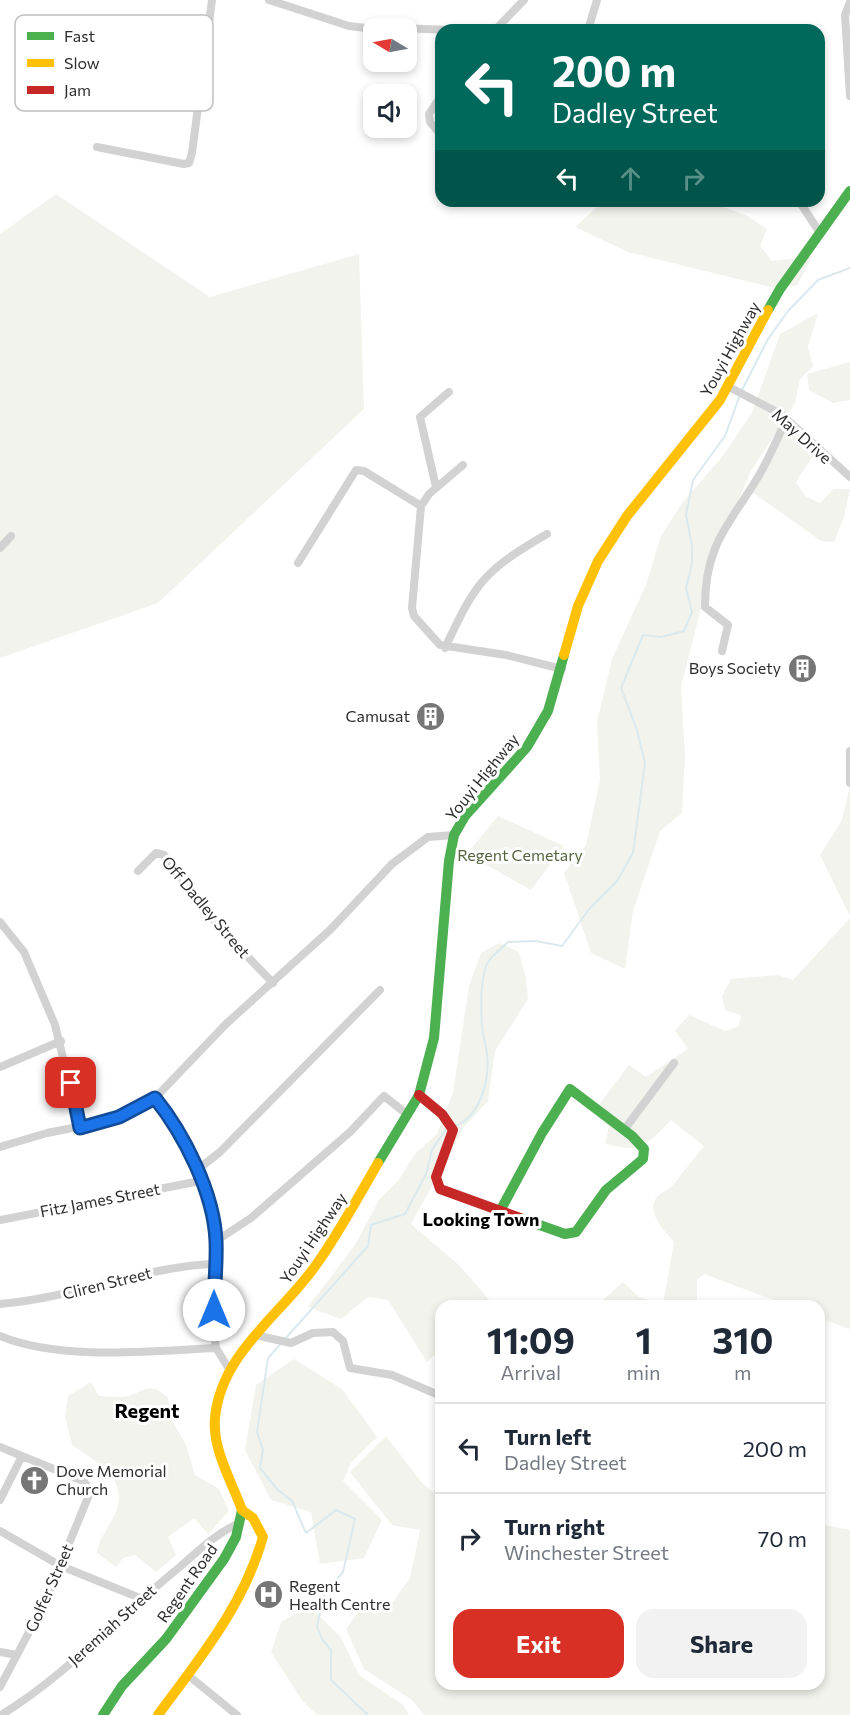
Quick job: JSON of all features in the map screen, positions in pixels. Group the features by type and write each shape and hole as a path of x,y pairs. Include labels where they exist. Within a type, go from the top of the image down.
{"main road":[{"name":"Youyi Highway","path":"242,1510 216,1443 217,1404 229,1370 255,1335 292,1296 317,1264 419,1095 435,1038 448,861 454,835 465,816 527,747 538,731 556,692 578,606 598,561 627,516 733,388 780,289 850,191"},
{"path":"419,1095 442,1114 453,1130 436,1177 437,1187 444,1192 499,1213 573,1234 606,1190 644,1156 642,1146 570,1089 542,1133 499,1213"},
{"path":"158,1715 189,1676 227,1621 258,1556 262,1537 253,1518 242,1510"},
{"name":"Regent Road","path":"103,1715 122,1686 166,1639 224,1559 240,1522 242,1510"}],"street":[{"path":"209,15 212,0"},
{"path":"269,0 349,26 363,28"},
{"path":"501,24 524,0"},
{"path":"590,24 597,0"},
{"path":"850,2 845,15 850,96"},
{"path":"417,29 435,29"},
{"path":"435,105 429,114 430,122 435,128"},
{"path":"97,147 184,164 189,163 197,111"},
{"path":"803,207 820,233"},
{"name":"May Drive","path":"733,388 753,397 787,419 850,477"},
{"path":"436,487 420,417 449,392"},
{"path":"722,651 728,625 705,607 711,554 726,526 759,476 787,419"},
{"path":"463,465 436,487 421,506 412,608 414,616 435,642 446,648 506,655 562,669"},
{"path":"298,563 356,470 364,471 421,506"},
{"path":"446,648 467,603 486,575 507,557 547,534"},
{"path":"0,548 11,536"},
{"path":"850,751 850,783"},
{"path":"0,1147 119,1117 155,1098 226,1024 273,983 410,849 428,837 454,835"},
{"name":"Off Dadley Street","path":"138,870 156,853 164,855 219,927 273,983"},
{"path":"0,922 24,952 61,1041 80,1128"},
{"path":"197,1170 220,1152 380,990"},
{"path":"0,1067 61,1041"},
{"path":"624,1130 674,1063"},
{"path":"216,1241 251,1218 350,1132 384,1096 408,1115"},
{"path":"155,1098 184,1136 211,1213 216,1241 214,1264 216,1348 229,1370"},
{"name":"Fitz James Street","path":"0,1220 200,1181"},
{"name":"Cliren Street","path":"0,1304 54,1296 167,1269 214,1264"},
{"path":"255,1335 291,1343 313,1333 333,1332 343,1341 350,1368 392,1375 435,1393"},
{"path":"0,1336 20,1343 76,1350 129,1352 216,1348"},
{"path":"0,1447 21,1458 0,1500"},
{"name":"Golfer Street","path":"0,1687 61,1566 90,1493 90,1486 83,1481 21,1458"},
{"name":"Jeremiah Street","path":"1,1715 62,1669 140,1599 212,1540 240,1522 253,1518"},
{"path":"0,1532 61,1566 140,1599"},
{"path":"0,1652 17,1655"},
{"path":"189,1676 237,1715"}],"green space":[{"path":"56,194 210,297 359,254 364,409 158,603 0,658 0,234"},
{"path":"597,207 724,207 747,216 767,229 760,246 772,261 812,256 797,286 770,287 628,252 575,227"},
{"path":"818,313 808,347 813,366 800,379 795,403 751,471 727,527 706,589 681,686 685,756 682,813 660,831 633,911 625,969 591,953 564,873 586,845 600,780 597,722 612,659 646,585 661,536 682,503 722,457 752,413 780,334"},
{"path":"850,362 850,400 833,403 809,390 807,374"},
{"path":"787,425 825,460 820,462 813,456 796,482 805,496 820,503 834,489 850,489 844,517 834,542 821,541 752,492 772,459"},
{"path":"850,786 850,916 820,855 842,820"},
{"name":"Regent Cemetary","path":"498,816 564,846 531,890 467,854"},
{"path":"850,918 850,1329 825,1320 825,1300 773,1300 704,1274 697,1280 697,1300 664,1300 674,1242 656,1219 653,1206 660,1194 672,1186 704,1146 671,1120 642,1145 626,1148 605,1143 609,1126 594,1111 629,1065 646,1077 688,1049 675,1031 689,1015 725,1031 739,1026 741,1015 725,1010 722,996 731,979 778,975 793,980"},
{"path":"499,943 519,952 528,999 495,1051 488,1101 464,1127 411,1224 460,1266 489,1300 435,1300 435,1355 427,1362 388,1300 368,1297 341,1319 308,1307 355,1245 379,1200 398,1181 415,1154 437,1134 453,1093 469,986 481,953"},
{"path":"623,1282 639,1297 649,1300 604,1299"},
{"path":"294,1359 342,1389 377,1437 351,1463 343,1481 382,1520 364,1558 320,1564 311,1512 271,1500 245,1450 256,1385"},
{"path":"91,1382 99,1396 124,1397 146,1389 156,1389 168,1398 170,1417 186,1445 195,1475 219,1489 229,1511 208,1534 194,1518 168,1537 176,1555 156,1572 135,1555 123,1558 116,1567 97,1553 118,1506 119,1494 110,1475 93,1459 72,1445 65,1417 68,1396"},
{"path":"386,1436 423,1484 433,1492 435,1488 435,1690 825,1690 825,1525 850,1530 850,1715 424,1715 412,1700 364,1669 346,1629 365,1603 392,1603 410,1578 420,1530 392,1525 350,1472"},
{"path":"309,1606 340,1636 359,1675 403,1705 409,1715 317,1715 302,1700 271,1652 281,1622"}],"waterway":[{"path":"742,390 768,339 788,311 818,280 850,268"},
{"path":"455,1126 471,1115 485,1086 488,1064 482,1027 481,996 484,973 492,956 508,942 536,941 562,946 590,908 617,881 633,853 645,763 637,730 621,688 643,635 661,637 684,631 692,612 686,588 692,564 692,546 686,515 693,480 725,436 740,395"},
{"path":"368,1715 331,1680 331,1650 322,1639 317,1626 324,1595 343,1572 355,1519 336,1510 306,1533 292,1501 277,1489 260,1468 263,1450 257,1432 268,1358 368,1246 371,1225 405,1214 426,1174 432,1150 446,1129"}],"traffic: fast":[{"path":"768,310 780,289 850,191"},
{"path":"378,1163 419,1095 434,1038 449,861 454,835 465,816 527,747 548,711 564,655"},
{"path":"499,1213 542,1133 570,1089 632,1136 644,1149 643,1159 606,1190 576,1232 565,1234 520,1218"},
{"path":"103,1715 122,1686 166,1639 224,1559 236,1537 242,1510"}],"traffic: slow":[{"path":"564,655 578,606 598,561 627,516 720,400 768,310"},
{"path":"242,1510 224,1465 215,1430 220,1395 228,1374 240,1354 316,1265 378,1163"},
{"path":"158,1715 219,1630 255,1562 263,1537 253,1518 242,1510"}],"traffic: jam":[{"path":"419,1095 442,1114 453,1130 436,1177 440,1189 520,1218"}],"place":[{"name":"Boys Society","path":"802,668"},
{"name":"Camusat","path":"431,716"},
{"name":"Dove Memorial Church","path":"35,1480"},
{"name":"Regent Health Centre","path":"268,1595"}],"district":[{"name":"Looking Town","path":"481,1220"},
{"name":"Regent","path":"147,1411"}],"route":[{"path":"71,1083 80,1128 119,1117 155,1098 184,1136 211,1213 216,1241 214,1310"}]}
